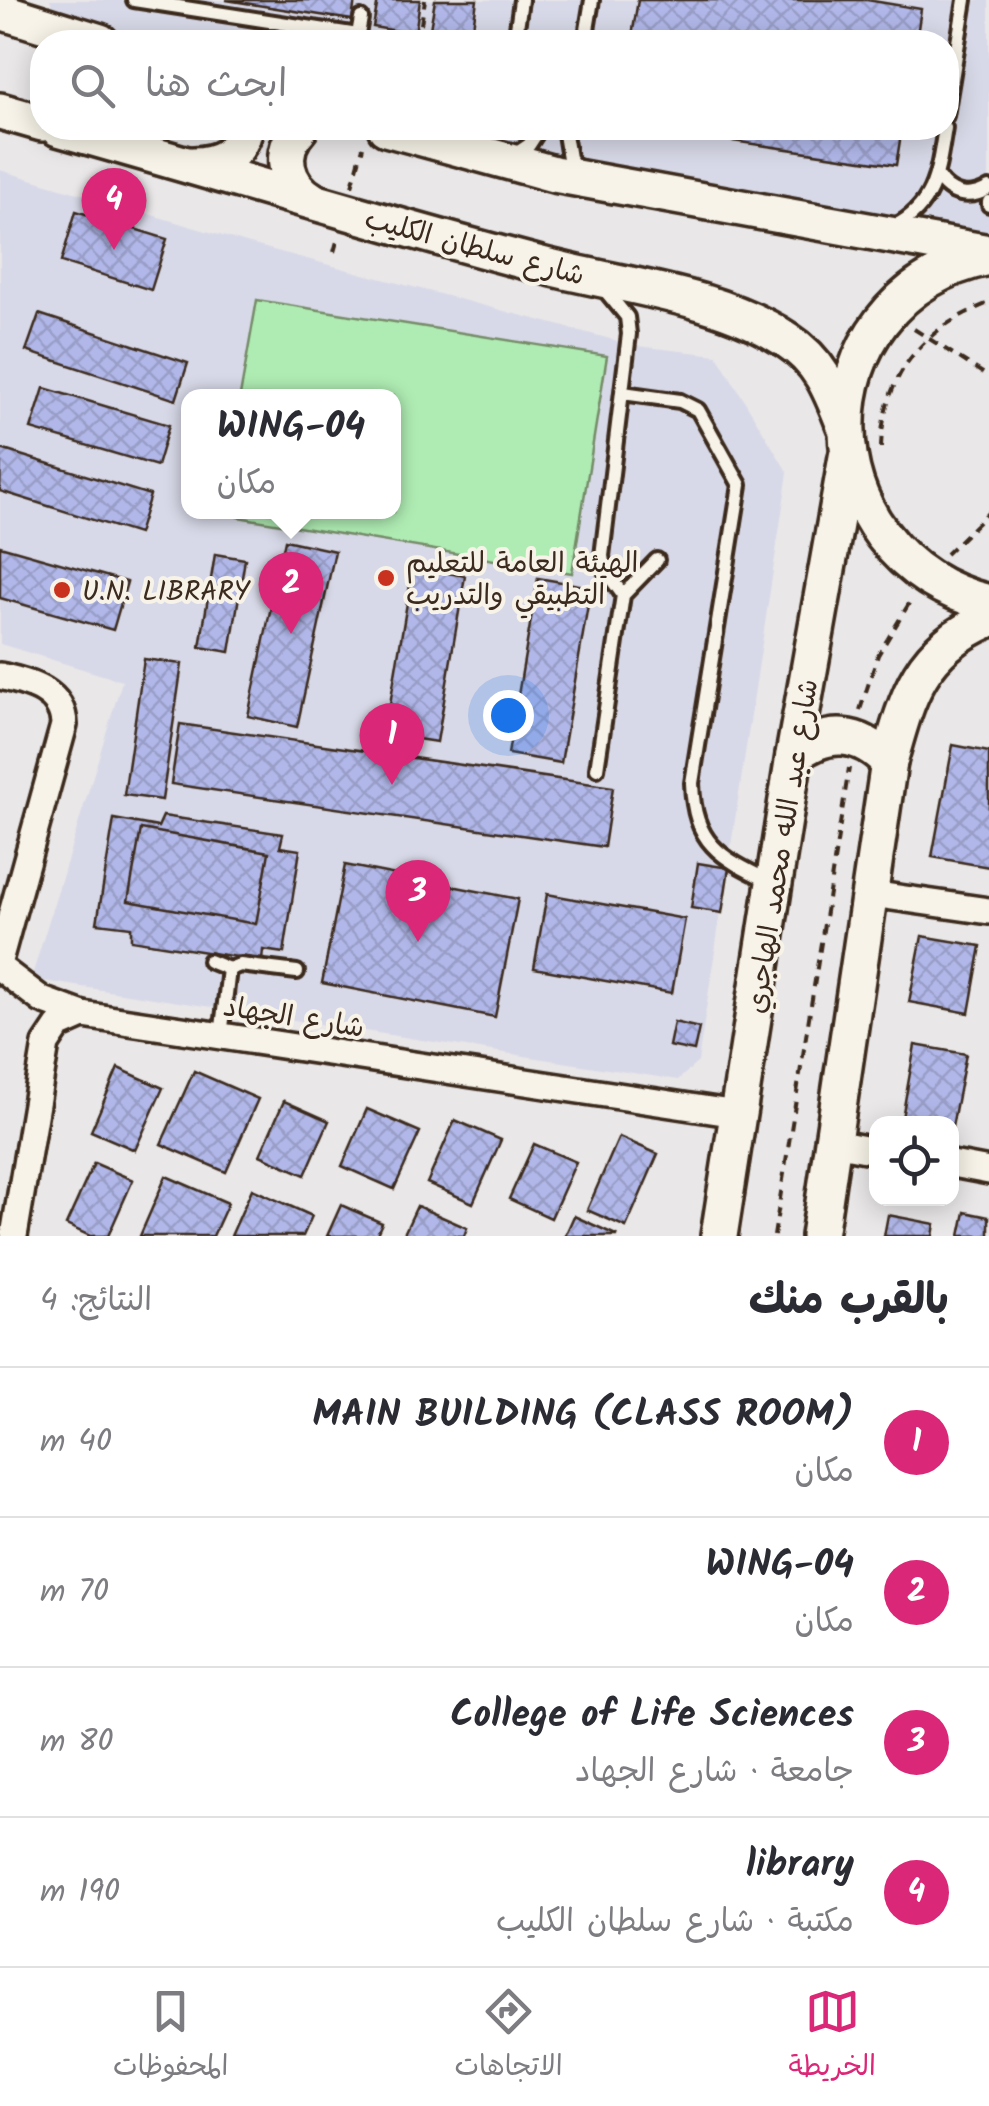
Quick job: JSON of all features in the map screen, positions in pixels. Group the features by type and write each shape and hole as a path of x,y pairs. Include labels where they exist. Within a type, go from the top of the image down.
{"main road":[{"path":"50,0 80,30"},
{"path":"0,11 60,30"},
{"path":"0,111 30,120"},
{"name":"شارع سلطان الكليب","path":"101,140 578,275 704,305 788,340 825,375 858,445 854,486 875,526 904,560 927,577 989,603"},
{"path":"192,165 224,160 241,140"},
{"path":"292,140 287,148 286,165 291,181 316,202"},
{"path":"436,140 590,180 989,255"},
{"name":"شارع عبد الله محمد الهاجري","path":"719,1236 794,756 858,445 858,364 891,311 940,272 989,255"},
{"path":"819,1236 889,762 904,708 920,671 954,634 989,620"},
{"path":"794,756 811,742 832,735 854,737 874,746 889,762"}],"street":[{"path":"0,676 50,694 64,713 64,725 0,958"},
{"path":"871,894 989,911"},
{"name":"شارع الجهاد","path":"0,968 42,1000 83,1015 737,1114"},
{"path":"14,1236 46,1044 58,1026 83,1015"},
{"path":"834,1143 869,1150"},
{"path":"959,1165 989,1171"}],"lane":[{"path":"134,0 306,30"},
{"path":"517,30 521,0"},
{"path":"587,30 592,0"},
{"path":"959,37 965,0"},
{"path":"359,30 362,18"},
{"path":"505,160 532,140"},
{"path":"566,140 569,158 590,180"},
{"path":"881,233 923,206 937,176 943,140"},
{"path":"937,176 957,194 975,195 989,188"},
{"path":"578,275 605,290 627,317 623,393 602,556 604,569 623,595"},
{"path":"623,393 680,401 698,410 740,485 692,783 693,804 714,850 774,884"},
{"path":"598,769 623,595 656,560"},
{"path":"209,961 229,969 240,965 296,972"},
{"path":"221,1036 229,969"}],"path":[{"path":"420,30 424,0"},
{"path":"858,445 882,419 896,378 926,338 989,303"},
{"path":"891,311 989,378"},
{"path":"774,1236 854,737 878,655 927,577 989,512"}],"shaded area":[{"path":"50,0 989,0 989,249 450,140 959,140 959,30 82,30 57,13"},
{"name":"الهيئة العامة للتعليم التطبيقي والتدريب","path":"0,170 250,244 637,346 717,355 788,473 698,1062 678,1080 31,979 122,681 0,644"}],"green space":[{"path":"257,300 607,356 572,573 250,519 401,519 401,389 241,389"}],"building":[{"path":"226,0 355,0 352,20"},
{"path":"378,0 420,0 416,30 373,27"},
{"path":"435,0 477,0 473,30 430,30"},
{"path":"638,0 867,0 921,9 918,30 633,30"},
{"path":"726,140 900,140 896,165"},
{"path":"76,211 167,239 151,290 61,262"},
{"path":"39,314 188,363 176,400 26,351"},
{"path":"44,388 169,425 157,466 31,429"},
{"path":"1,449 150,495 138,534 0,491"},
{"path":"285,540 335,551 297,727 248,716"},
{"name":"U.N. LIBRARY","path":"0,546 127,582 113,630 0,598"},
{"path":"215,554 245,559 230,652 200,647"},
{"path":"413,567 465,576 437,742 385,734"},
{"path":"538,578 591,587 561,763 508,754"},
{"path":"144,659 182,664 162,800 124,795"},
{"path":"180,724 613,787 604,847 171,784"},
{"path":"953,745 989,752 989,867 932,857"},
{"path":"163,816 283,834 280,847 300,850 284,953 263,950 262,961 131,940 131,927 97,923 114,819 158,827"},
{"path":"141,829 269,852 256,924 128,901"},
{"path":"698,863 729,868 722,913 691,908"},
{"path":"345,865 518,899 495,1017 322,983"},
{"path":"547,894 685,919 672,993 534,968"},
{"path":"922,936 981,946 969,1013 909,1002"},
{"path":"674,1022 699,1028 694,1051 669,1046"},
{"path":"915,1045 966,1054 954,1116 902,1116"},
{"path":"118,1068 163,1088 135,1150 91,1131"},
{"path":"194,1071 258,1099 226,1172 161,1144"},
{"path":"284,1101 329,1121 305,1175 260,1155"},
{"path":"367,1109 420,1132 394,1189 342,1166"},
{"path":"455,1120 501,1140 473,1203 427,1183"},
{"path":"619,1137 658,1154 626,1227 587,1210"},
{"path":"534,1144 576,1162 551,1218 509,1199"},
{"path":"94,1163 133,1180 108,1236 90,1236 66,1225"},
{"path":"166,1176 228,1203 213,1236 140,1236"},
{"path":"252,1189 312,1216 303,1236 231,1236"},
{"path":"341,1205 382,1223 376,1236 327,1236"},
{"path":"417,1206 467,1228 464,1236 403,1236"},
{"path":"965,1212 989,1217 989,1236 960,1236"},
{"path":"888,1215 935,1224 933,1236 884,1236"},
{"path":"574,1216 618,1236 565,1236"}],"place":[{"name":"library","path":"114,250"},
{"name":"الهيئة العامة للتعليم التطبيقي والتدريب","path":"386,578"},
{"name":"U.N. LIBRARY","path":"62,590"},
{"name":"WING-04","path":"291,634"},
{"name":"MAIN BUILDING (CLASS ROOM)","path":"392,785"},
{"name":"College of Life Sciences","path":"418,942"}]}
